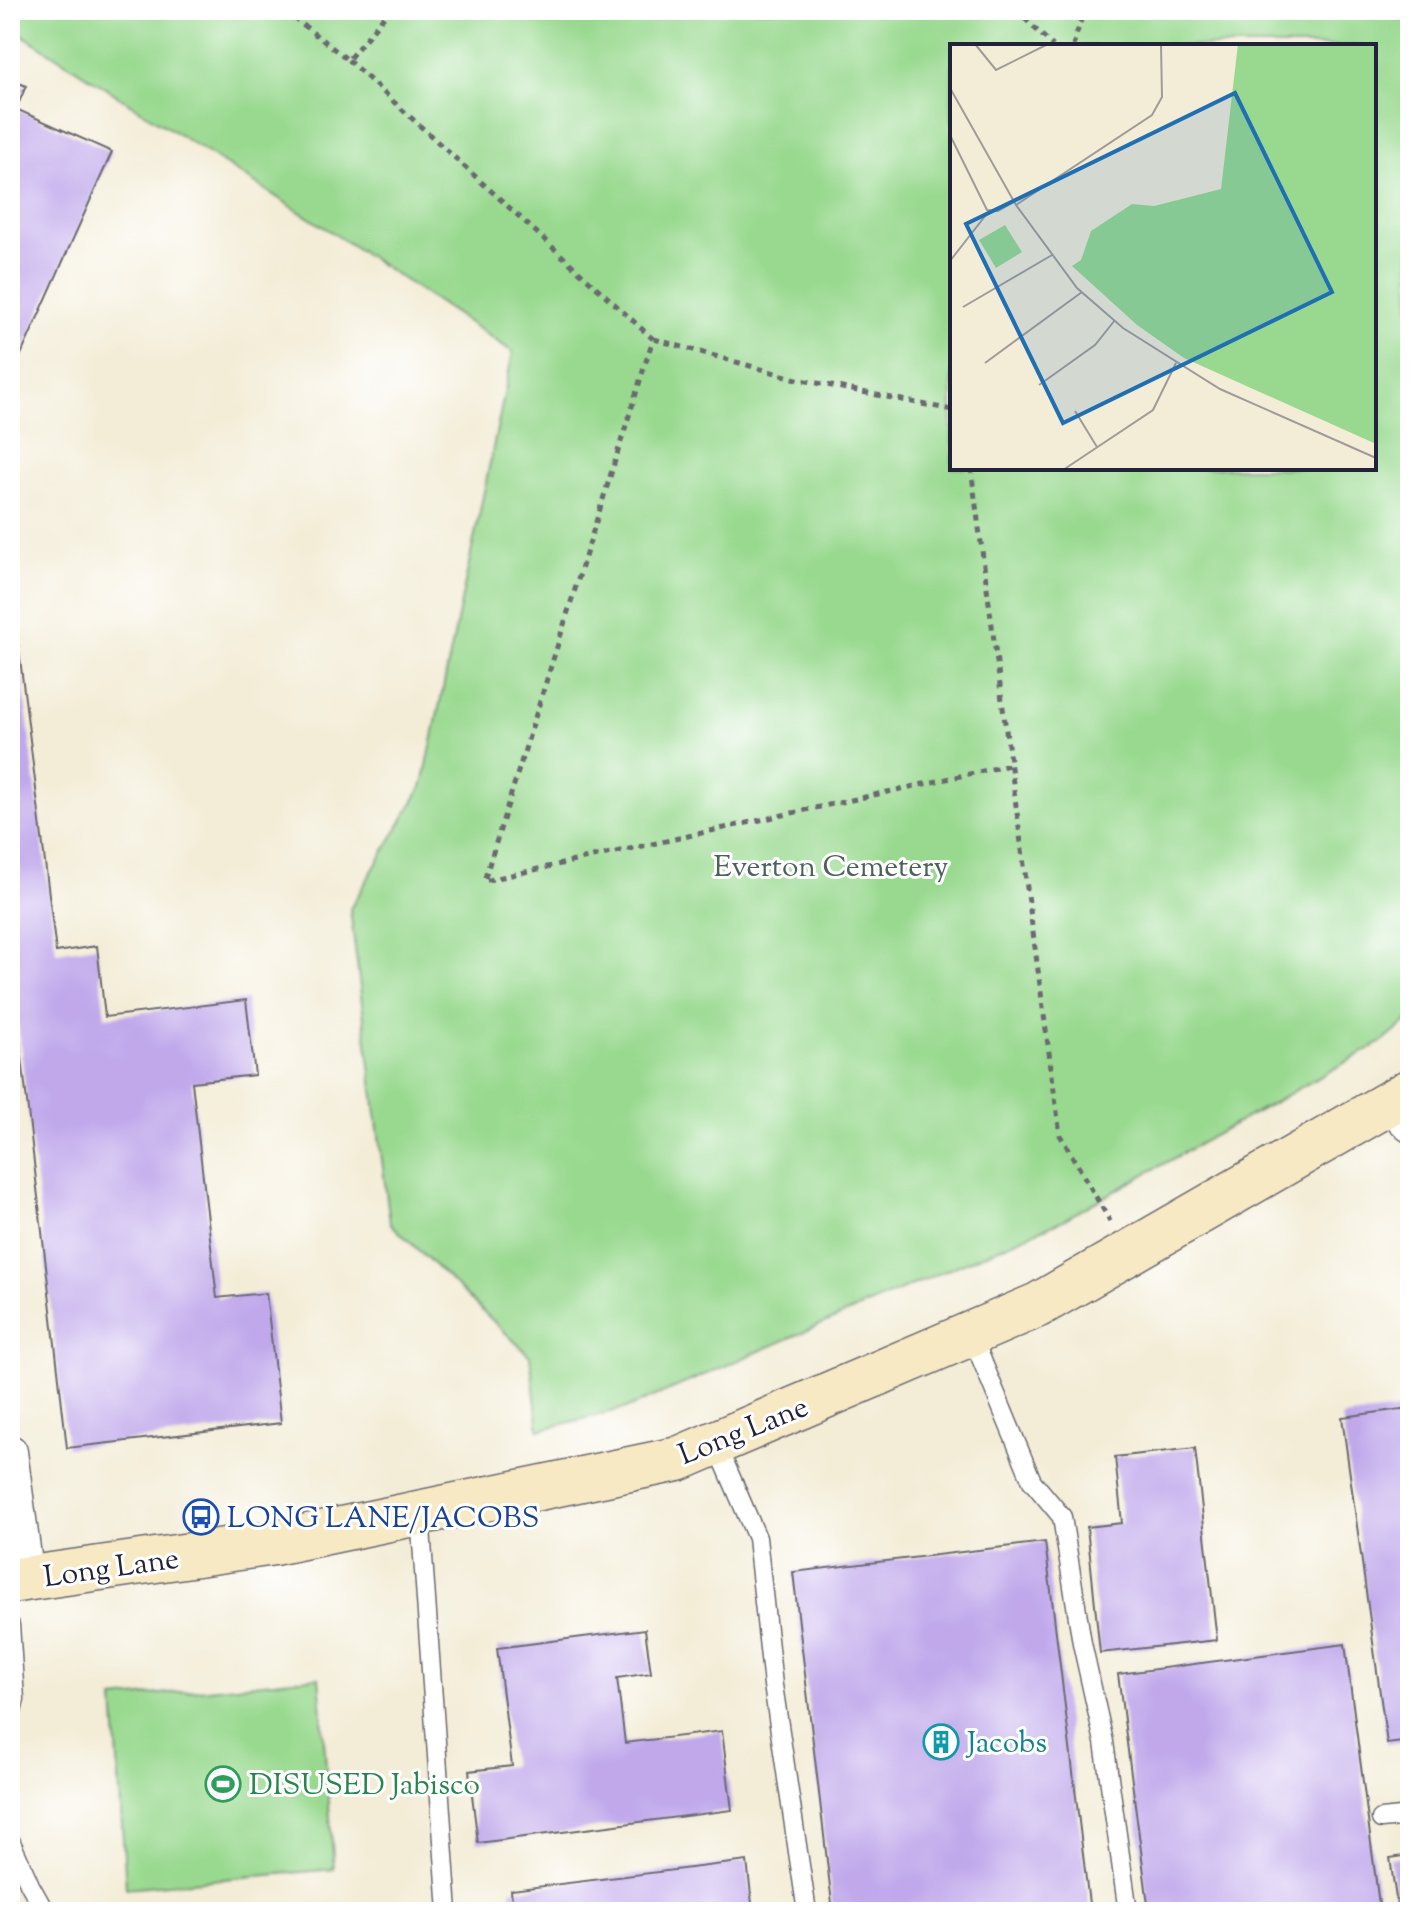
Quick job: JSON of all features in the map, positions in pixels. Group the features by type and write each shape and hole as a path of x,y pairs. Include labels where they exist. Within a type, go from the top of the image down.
{"main road":[{"name":"Long Lane","path":"19,1580 274,1543 678,1459 1038,1305 1403,1107"}],"street":[{"path":"10,1452 19,1580"}],"lane":[{"path":"971,1334 1032,1481 1062,1517 1082,1643 1104,1742 1128,1912"},
{"path":"716,1443 757,1538 773,1685 807,1912"},
{"path":"420,1514 448,1912"},
{"path":"10,1625 15,1699 10,1720"},
{"path":"1381,1819 1410,1816"},
{"path":"10,1840 45,1912"}],"path":[{"path":"284,10 348,60 653,339 797,379 950,410"},
{"path":"348,60 389,10"},
{"path":"1016,10 1051,44"},
{"path":"1074,44 1084,10"},
{"path":"653,339 484,881 1010,765"},
{"path":"971,470 1060,1135 1129,1253"}],"green space":[{"name":"Everton Cemetery","path":"10,10 1410,10 1410,1019 1384,1041 1061,1221 630,1407 539,1430 530,1356 390,1223 350,909 423,785 513,352 10,27"},
{"name":"DISUSED Jabisco","path":"319,1677 334,1869 126,1888 114,1699"}],"building":[{"path":"10,79 26,86 16,109 112,152 20,357 10,352"},
{"path":"10,577 56,952 97,946 105,1017 246,1000 255,1075 192,1082 217,1298 266,1293 281,1423 67,1448 10,973"},
{"path":"1410,1408 1410,1741 1387,1744 1342,1417"},
{"path":"1195,1448 1217,1640 1100,1653 1087,1527 1122,1523 1115,1457"},
{"name":"Jacobs","path":"1045,1542 1090,1912 833,1912 793,1572"},
{"path":"645,1629 651,1673 617,1678 625,1743 722,1731 732,1810 478,1843 469,1771 512,1766 497,1648"},
{"path":"1345,1644 1380,1912 1149,1912 1118,1674"},
{"path":"1410,1855 1410,1912 1398,1912 1390,1858"},
{"path":"747,1861 753,1912 513,1912 511,1890"}],"place":[{"name":"LONG LANE/JACOBS","path":"201,1517"},
{"name":"Jacobs","path":"941,1742"},
{"name":"DISUSED Jabisco","path":"223,1784"}]}
